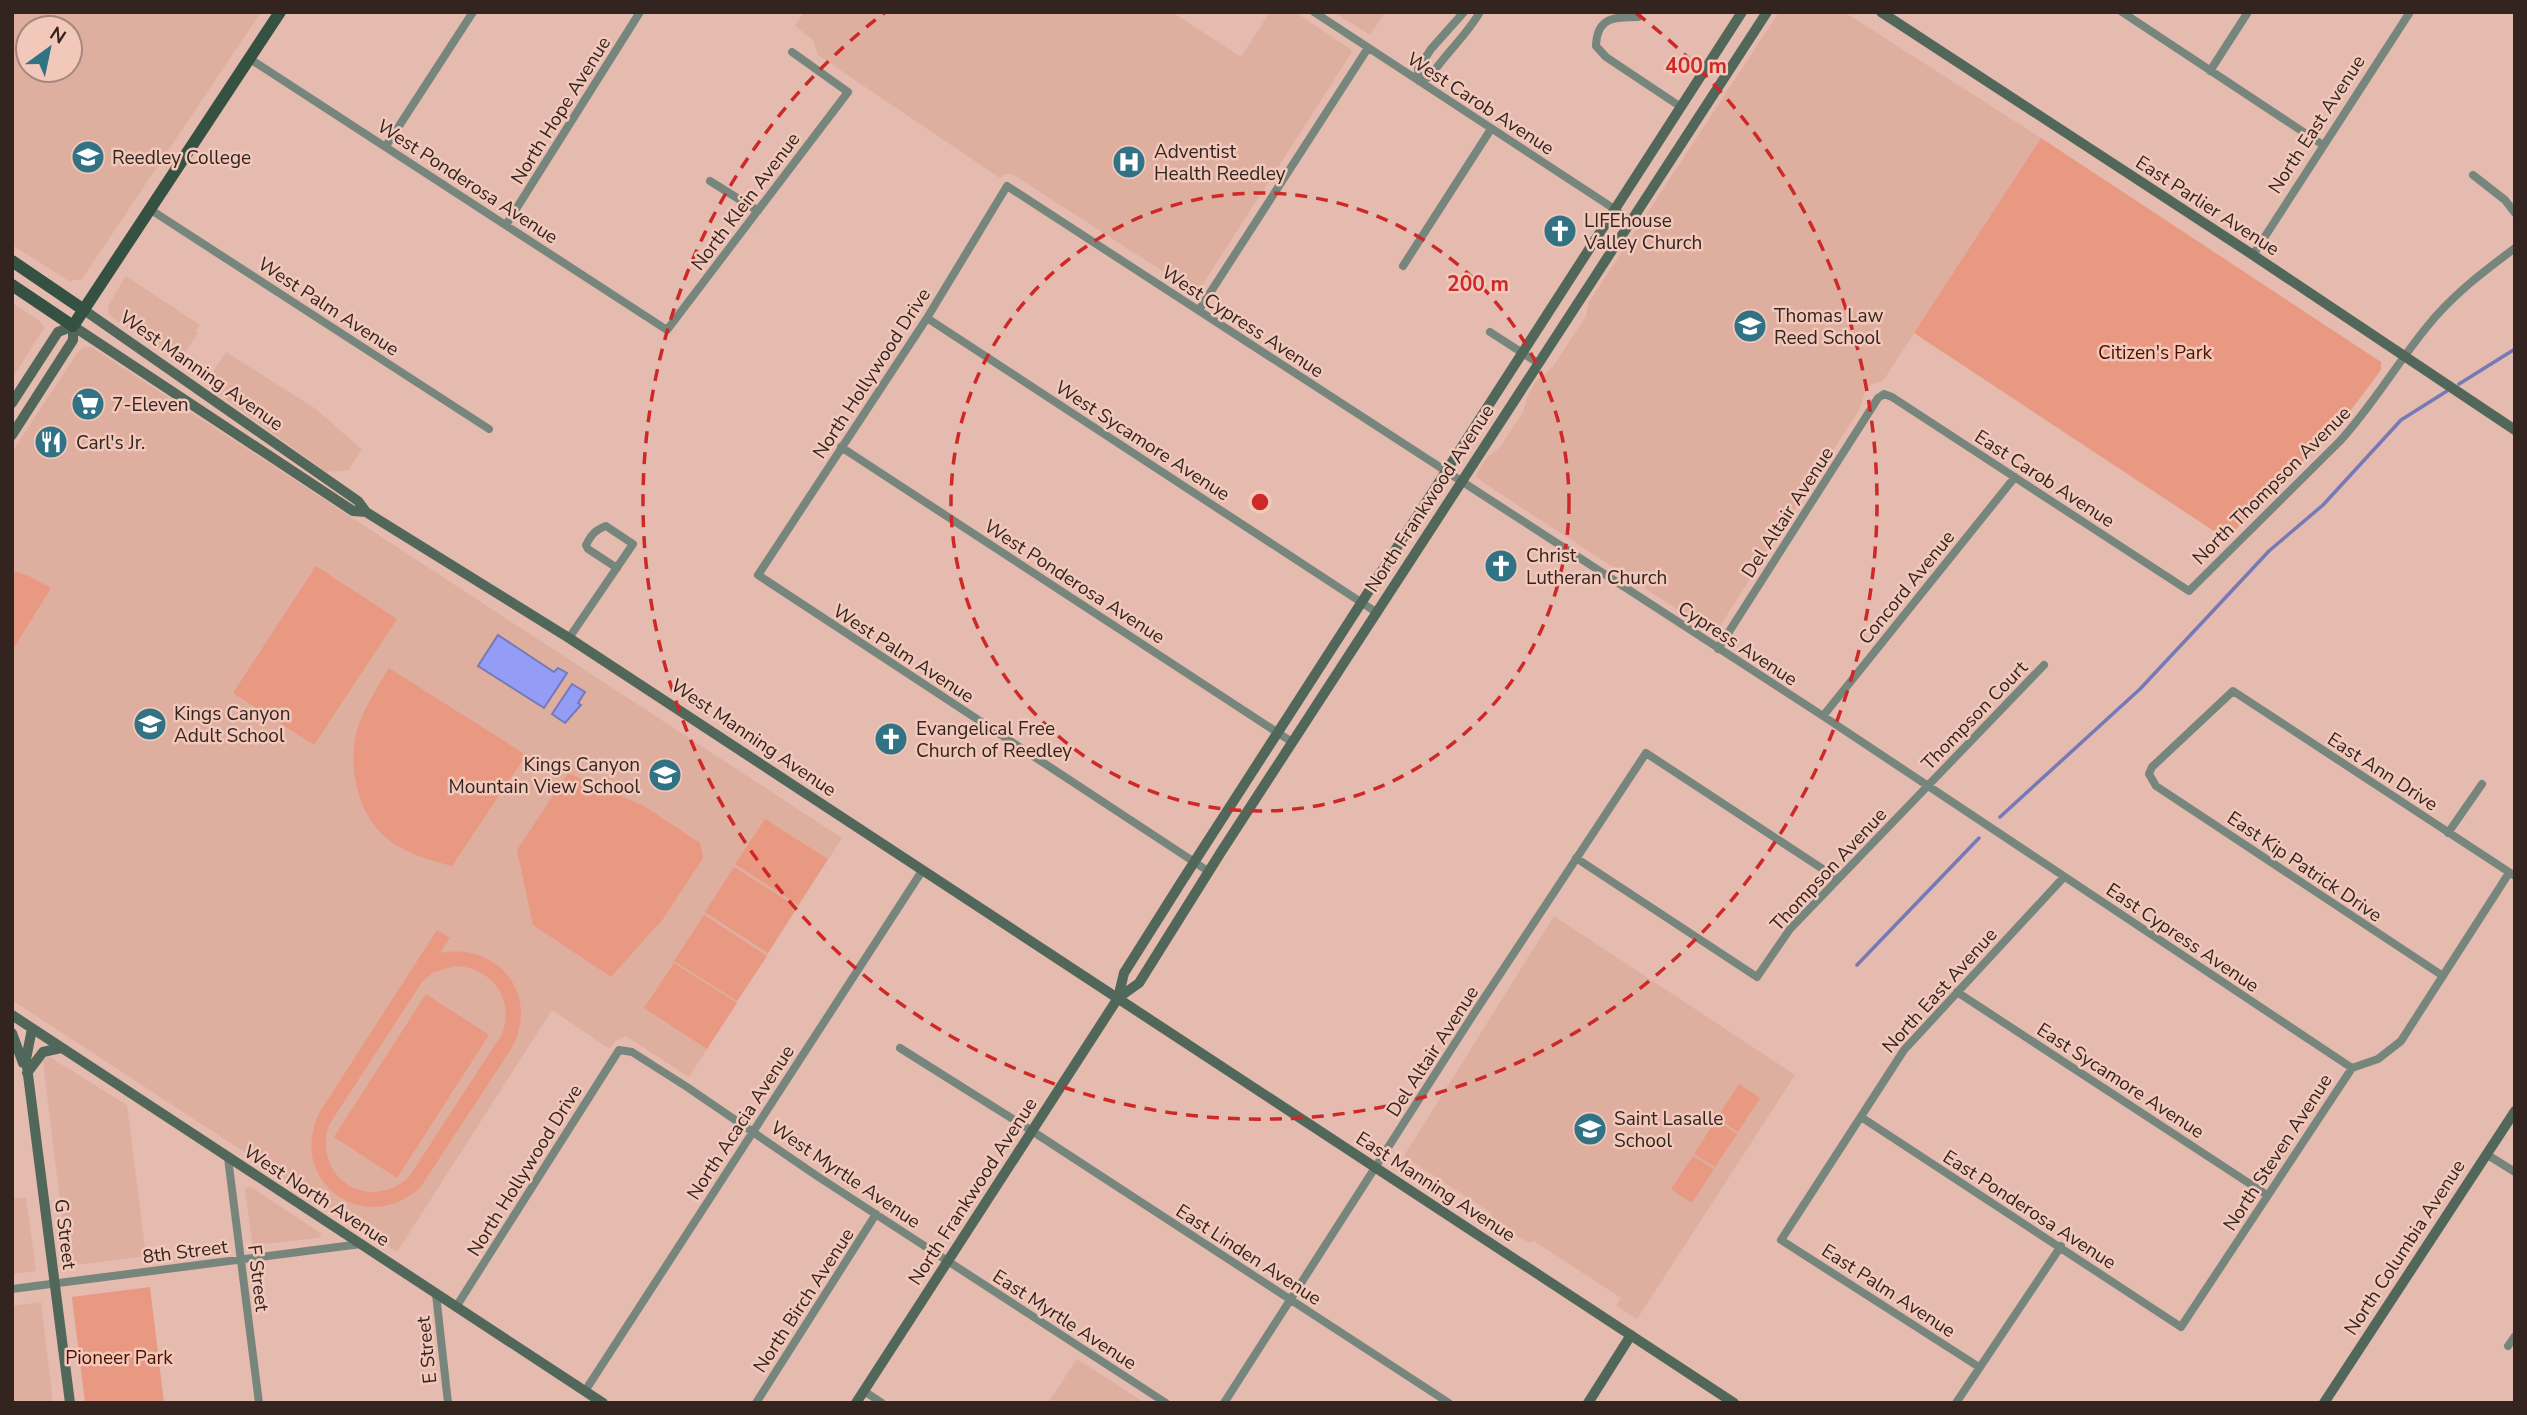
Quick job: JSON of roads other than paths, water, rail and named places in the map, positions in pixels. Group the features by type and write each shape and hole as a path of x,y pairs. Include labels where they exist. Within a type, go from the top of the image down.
{"main road":[{"path":"73,326 152,210 280,12"},
{"name":"West Manning Avenue","path":"12,261 84,310"},
{"name":"West Manning Avenue","path":"12,285 73,326"}],"street":[{"path":"386,146 472,12"},
{"name":"North Hope Avenue","path":"506,225 640,12"},
{"name":"West Carob Avenue","path":"1314,12 1368,48 1423,79 1491,129 1616,210 1630,222"},
{"path":"1464,12 1430,49 1418,69 1423,79 1468,31 1480,12"},
{"name":"North Frankwood Avenue","path":"856,1403 1118,998 1124,973 1742,12"},
{"name":"North Frankwood Avenue","path":"1118,998 1139,983 1292,742 1767,12"},
{"name":"East Parlier Avenue","path":"1881,12 2515,430"},
{"path":"2122,12 2323,145"},
{"path":"2210,71 2248,12"},
{"name":"North East Avenue","path":"2252,255 2410,12"},
{"path":"1639,17 1619,17 1606,21 1597,32 1596,46 1606,57 1681,107"},
{"path":"1199,310 1368,48"},
{"name":"North Klein Avenue","path":"667,330 848,92 792,52"},
{"name":"West Ponderosa Avenue","path":"250,59 667,330"},
{"path":"1404,266 1491,129"},
{"path":"2473,174 2505,200 2515,213"},
{"path":"709,181 758,211"},
{"name":"West Cypress Avenue","path":"1007,186 1461,481"},
{"name":"North Hollywood Drive","path":"758,575 927,318 1007,186"},
{"name":"West Palm Avenue","path":"152,210 489,429"},
{"name":"North Thompson Avenue","path":"2189,591 2360,419 2405,356 2447,304 2515,248"},
{"name":"West Manning Avenue","path":"84,310 358,501 366,512 569,638 1118,998"},
{"name":"West Sycamore Avenue","path":"927,318 1377,612"},
{"path":"12,403 58,332 73,326 73,340 12,435"},
{"name":"West Manning Avenue","path":"73,326 353,511 366,512"},
{"path":"1490,332 1538,363"},
{"path":"12,412 20,391"},
{"name":"East Carob Avenue","path":"1884,394 2189,591"},
{"name":"Del Altair Avenue","path":"1718,649 1878,398 1884,394"},
{"name":"West Ponderosa Avenue","path":"841,447 1292,742"},
{"name":"Concord Avenue","path":"1823,716 2015,477"},
{"name":"Cypress Avenue","path":"1461,481 1823,716 1997,833"},
{"path":"569,638 617,568 633,544 606,526 598,528 586,545 617,568"},
{"name":"West Palm Avenue","path":"758,575 1208,872"},
{"name":"Thompson Court","path":"1927,786 2044,665"},
{"name":"East Kip Patrick Drive","path":"2233,691 2152,767 2149,774 2151,780 2443,976"},
{"name":"East Ann Drive","path":"2233,691 2512,874"},
{"name":"Del Altair Avenue","path":"1224,1403 1646,753 1838,879"},
{"path":"2448,833 2482,784"},
{"name":"Thompson Avenue","path":"1576,858 1757,977 1790,929 1927,786"},
{"name":"East Cypress Avenue","path":"1997,833 2351,1068"},
{"name":"North Acacia Avenue","path":"585,1391 922,871"},
{"name":"North Steven Avenue","path":"2181,1327 2351,1068 2378,1059 2401,1041 2512,874"},
{"name":"North East Avenue","path":"1781,1240 1904,1049 2064,877"},
{"name":"East Sycamore Avenue","path":"1957,992 2267,1195"},
{"name":"East Manning Avenue","path":"1118,998 1734,1403"},
{"name":"West North Avenue","path":"12,1015 603,1403"},
{"name":"G Street","path":"32,1029 26,1059 27,1073 69,1403"},
{"path":"12,1033 27,1073"},
{"path":"27,1073 43,1052 61,1048"},
{"name":"East Linden Avenue","path":"900,1048 1450,1403"},
{"name":"North Hollywood Drive","path":"456,1307 619,1050"},
{"name":"West Myrtle Avenue","path":"619,1050 632,1052 948,1261"},
{"name":"North Columbia Avenue","path":"2323,1403 2515,1111"},
{"name":"East Ponderosa Avenue","path":"1861,1117 2181,1327"},
{"path":"2486,1154 2515,1172"},
{"name":"F Street","path":"228,1158 259,1403"},
{"name":"North Birch Avenue","path":"756,1403 876,1214"},
{"name":"East Palm Avenue","path":"1781,1240 1979,1367"},
{"name":"8th Street","path":"12,1289 361,1244"},
{"path":"1956,1403 2061,1247"},
{"name":"East Myrtle Avenue","path":"948,1261 1166,1403"},
{"name":"E Street","path":"436,1294 448,1403"},
{"path":"1588,1403 1631,1335"},
{"path":"2508,1346 2515,1336"},
{"path":"864,1391 882,1403"}],"water":[{"path":"498,635 554,672 558,668 567,673 544,708 478,666"},
{"path":"572,684 585,692 578,703 581,705 565,723 552,714"}],"waterway":[{"path":"2459,384 2515,349"},
{"path":"2000,817 2140,689 2269,551 2323,505 2401,420 2447,391"},
{"path":"1857,965 1979,838"}],"place":[{"name":"Reedley College","path":"88,157"},
{"name":"Adventist Health Reedley","path":"1129,162"},
{"name":"LIFEhouse Valley Church","path":"1560,231"},
{"name":"Thomas Law Reed School","path":"1750,326"},
{"name":"7-Eleven","path":"88,404"},
{"name":"Carl's Jr.","path":"51,442"},
{"name":"Christ Lutheran Church","path":"1501,566"},
{"name":"Kings Canyon Adult School","path":"150,724"},
{"name":"Evangelical Free Church of Reedley","path":"891,739"},
{"name":"Kings Canyon Mountain View School","path":"665,775"},
{"name":"Saint Lasalle School","path":"1590,1129"}],"park label":[{"name":"Citizen's Park","path":"2155,352"},
{"name":"Pioneer Park","path":"119,1357"}]}
